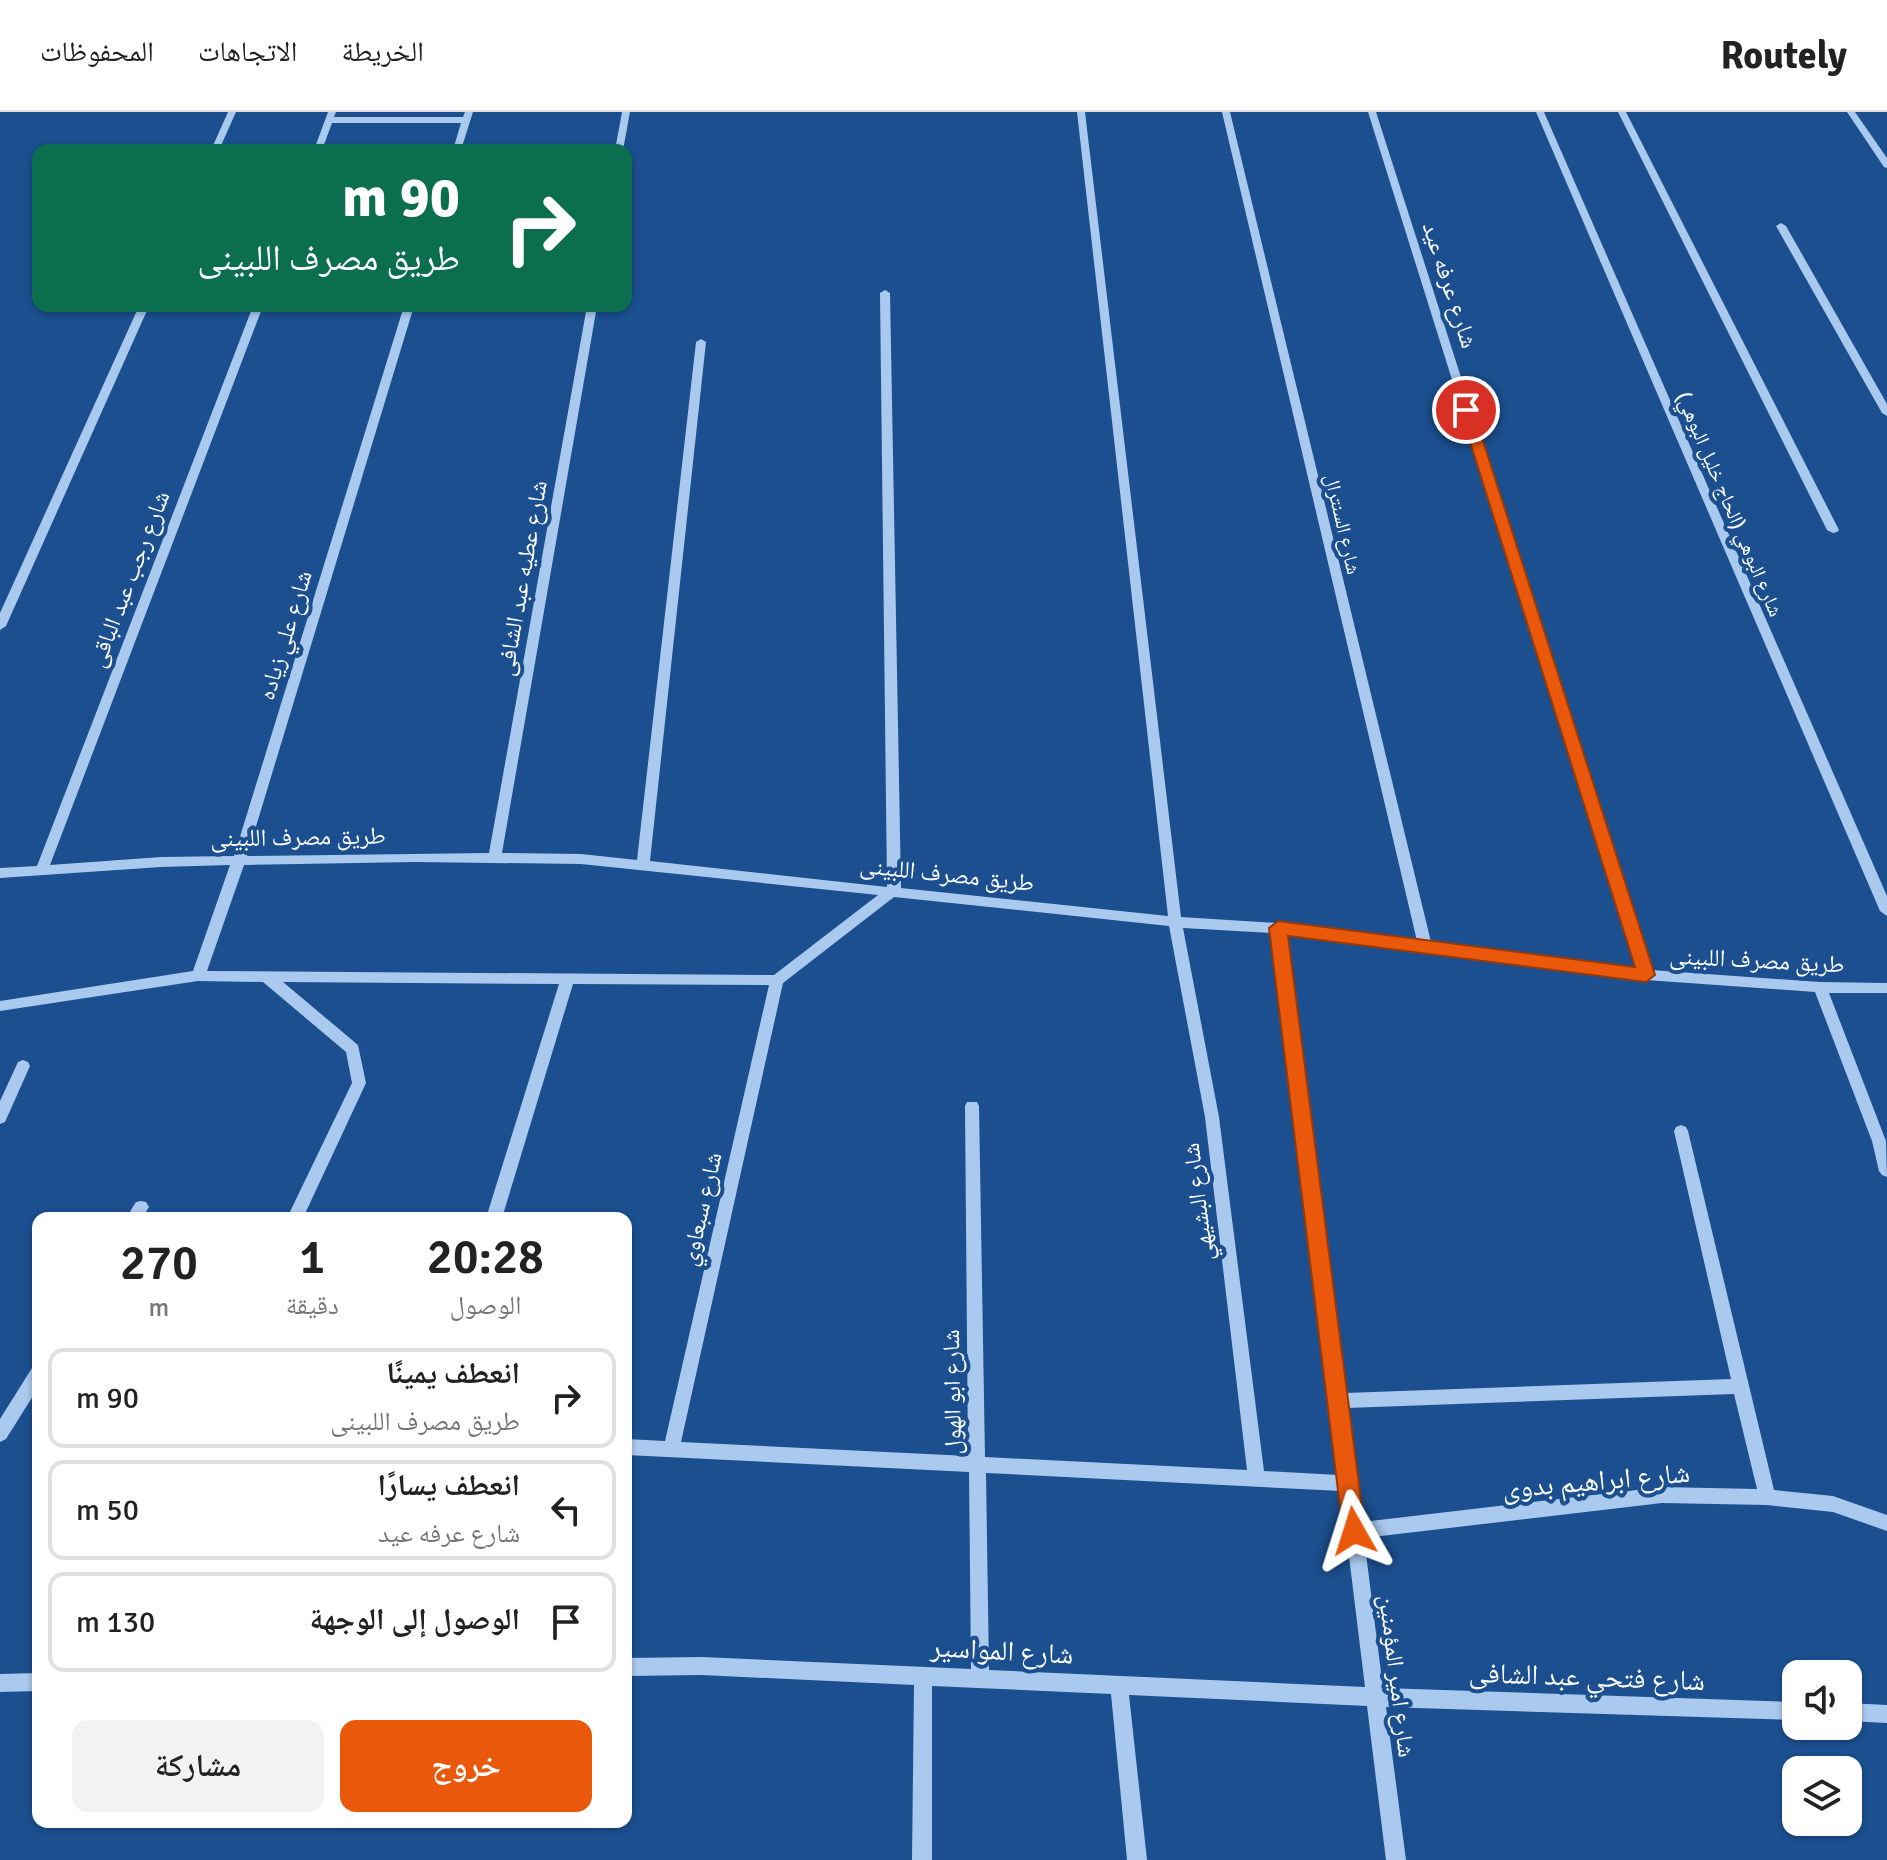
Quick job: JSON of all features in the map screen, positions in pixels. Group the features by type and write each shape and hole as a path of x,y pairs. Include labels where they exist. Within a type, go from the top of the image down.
{"street":[{"path":"218,144 232,112"},
{"path":"620,144 626,112"},
{"name":"شارع البشيهي","path":"1081,112 1175,922 1212,1117 1256,1478"},
{"name":"شارع السنترال","path":"1226,112 1425,945"},
{"name":"شارع عرفه عيد","path":"1372,112 1646,975"},
{"name":"شارع البوهي (الحاج خليل البوهي)","path":"1540,112 1887,911"},
{"path":"1622,112 1833,530"},
{"path":"1851,112 1887,165"},
{"path":"320,144 331,116 468,116 459,144"},
{"path":"1781,226 1887,413"},
{"path":"0,1006 198,976 777,980 894,890 885,293"},
{"path":"0,626 141,312"},
{"name":"شارع رجب عبد الباقى","path":"42,869 256,312"},
{"name":"شارع علي زياده","path":"198,976 239,860 407,312"},
{"name":"شارع عطيه عبد الشافى","path":"495,857 591,312"},
{"path":"643,864 701,342"},
{"name":"طريق مصرف اللبينى","path":"0,873 239,860 495,857 643,864 1175,922 1278,928 1646,975 1820,987 1887,988"},
{"name":"شارع امير المؤمنين","path":"1278,928 1396,1860"},
{"path":"266,976 353,1049 359,1083 298,1212"},
{"path":"496,1212 567,980"},
{"name":"شارع سبعاوي","path":"671,1450 777,980"},
{"path":"1820,987 1879,1141 1887,1171"},
{"path":"0,1118 23,1066"},
{"name":"شارع ابو الهول","path":"972,1106 980,1677"},
{"path":"1681,1131 1767,1497"},
{"path":"0,1434 32,1383"},
{"path":"1338,1401 1741,1386"},
{"path":"632,1447 1349,1483"},
{"name":"شارع ابراهيم بدوى","path":"1354,1531 1638,1496 1767,1497 1833,1504 1887,1523"},
{"name":"شارع المواسير","path":"632,1667 702,1666 980,1677 1376,1697"},
{"path":"922,1860 923,1675"},
{"path":"0,1683 32,1682"},
{"path":"1119,1684 1137,1860"},
{"name":"شارع فتحي عبد الشافى","path":"1376,1697 1782,1711"},
{"path":"1862,1713 1887,1714"}],"route":[{"path":"1354,1531 1278,928 1646,975 1466,410"}]}
